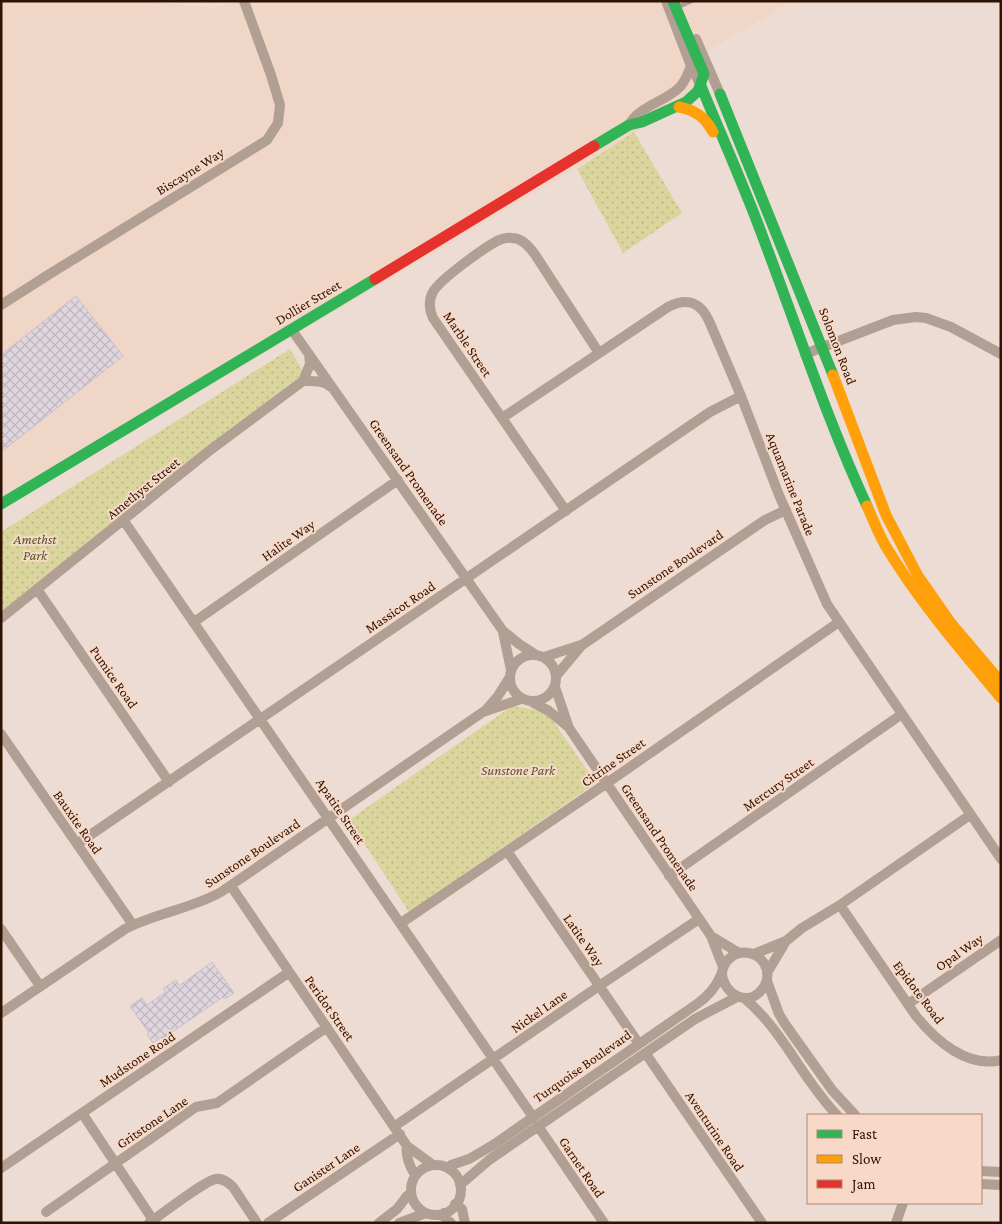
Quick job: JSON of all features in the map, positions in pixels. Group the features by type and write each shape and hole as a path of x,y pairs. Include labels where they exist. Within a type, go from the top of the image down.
{"main road":[{"name":"Solomon Road","path":"682,2 704,74 701,86 756,220 805,354 853,476 884,543 914,590 947,634 1001,698"},
{"name":"Dollier Street","path":"1,504 629,125 637,124 679,107 689,100 701,86"},
{"name":"Solomon Road","path":"720,94 823,346 886,515 918,576 950,622 1001,682"},
{"name":"Solomon Road","path":"679,107 695,111 706,119 741,198 747,210 756,220"}],"street":[{"name":"Biscayne Way","path":"1,305 268,140 278,124 280,105 244,1"},
{"name":"Solomon Road","path":"666,1 691,66 701,86"},
{"name":"Solomon Road","path":"682,2 720,94"},
{"name":"Dollier Street","path":"629,125 633,117 680,87 688,75 691,66"},
{"name":"Marble Street","path":"566,511 433,318 430,308 432,294 448,277 496,242 514,238 528,246 600,353"},
{"name":"Aquamarine Parade","path":"502,418 668,307 677,303 692,302 705,312 741,396 786,510 827,604 1001,859"},
{"path":"805,354 892,320 916,317 926,318 951,327 1001,354"},
{"name":"Greensand Promenade","path":"292,330 503,631 519,644 540,656"},
{"path":"309,354 310,364 303,381 325,383 336,391"},
{"name":"Amethyst Street","path":"1,618 217,446 303,381"},
{"name":"Massicot Road","path":"77,844 710,412 741,396"},
{"name":"Halite Way","path":"194,622 398,480"},
{"name":"Sunstone Boulevard","path":"556,676 582,645 765,520 786,510"},
{"name":"Apatite Street","path":"124,521 262,718 536,1122"},
{"name":"Pumice Road","path":"37,589 169,782"},
{"name":"Citrine Street","path":"401,923 607,784 839,622"},
{"name":"Greensand Promenade","path":"503,631 510,673"},
{"name":"Sunstone Boulevard","path":"540,656 582,645"},
{"path":"540,656 554,668 556,676 555,687 547,698 532,702 522,699 512,690 510,673 515,663 521,658 540,656"},
{"name":"Sunstone Boulevard","path":"1,1012 132,925 203,900 231,886 484,712 498,696 510,673"},
{"name":"Greensand Promenade","path":"555,687 569,728 710,936 722,971"},
{"name":"Sunstone Boulevard","path":"484,712 522,699"},
{"name":"Greensand Promenade","path":"532,702 549,711 569,728"},
{"name":"Mercury Street","path":"669,876 902,714"},
{"name":"Bauxite Road","path":"1,734 132,925"},
{"path":"754,954 786,941 802,928 840,905 970,815"},
{"name":"Latite Way","path":"507,851 639,1044"},
{"name":"Peridot Street","path":"231,886 288,973 327,1027 407,1146 433,1165"},
{"name":"Epidote Road","path":"840,905 908,1004 931,1033 961,1055 977,1061 1001,1060"},
{"name":"Nickel Lane","path":"397,1130 493,1059 699,919"},
{"path":"1,929 40,986"},
{"name":"Greensand Promenade","path":"710,936 739,953"},
{"name":"Opal Way","path":"908,1004 1001,940"},
{"path":"740,997 751,997 764,988 767,977 786,941"},
{"path":"836,1114 812,1085 769,1022 740,997 726,988 722,971 732,956 746,952 754,954 761,959 765,965 779,1014 785,1024 832,1090 855,1114"},
{"name":"Turquoise Boulevard","path":"460,1185 536,1122 639,1044 704,998 722,971"},
{"name":"Mudstone Road","path":"1,1168 288,973"},
{"name":"Turquoise Boulevard","path":"449,1169 451,1165 469,1159 536,1122 646,1054 706,1012 740,997"},
{"name":"Gritstone Lane","path":"46,1212 196,1108 217,1103 327,1027"},
{"name":"Aventurine Road","path":"646,1054 762,1223"},
{"path":"82,1113 151,1221 207,1182 220,1179 229,1182 256,1223"},
{"name":"Garnet Road","path":"536,1122 604,1223"},
{"name":"Ganister Lane","path":"268,1223 397,1130"},
{"name":"Peridot Street","path":"407,1146 406,1150 412,1171 416,1174"},
{"path":"433,1165 449,1169 460,1185 460,1192 455,1204 444,1213 426,1213 414,1202 411,1194 411,1187 416,1174 424,1168 433,1165"},
{"path":"982,1171 1001,1172"},
{"path":"982,1184 1001,1185"},
{"path":"379,1223 397,1209 407,1196 411,1194"},
{"path":"455,1204 462,1209 465,1223"},
{"path":"896,1223 904,1204"},
{"path":"399,1223 426,1213"},
{"path":"444,1213 444,1217 451,1223"}],"shaded area":[{"path":"1,1 139,1 215,8 244,1 793,1 707,51 687,102 1,510"}],"green space":[{"path":"634,132 682,213 623,253 577,169"},
{"name":"Amethst Park","path":"290,349 304,373 1,614 1,532"},
{"name":"Sunstone Park","path":"512,706 547,712 596,783 409,912 349,820"}],"building":[{"path":"76,296 123,356 1,452 1,355"},
{"path":"212,962 234,993 225,999 223,997 162,1039 161,1037 153,1043 147,1034 149,1033 130,1006 142,998 147,1005 166,992 163,989 176,980 179,986"}],"traffic: fast":[{"path":"594,146 629,125 642,122 686,102 698,91 704,74 673,1"},
{"path":"701,86 770,255 823,400 867,506"},
{"path":"720,94 833,375"},
{"path":"1,504 375,279"}],"traffic: slow":[{"path":"679,107 699,115 707,122 713,132"},
{"path":"833,375 886,515 918,576 950,622 1001,682"},
{"path":"867,506 885,545 911,585 940,624 1001,698"}],"traffic: jam":[{"path":"375,279 594,146"}]}
